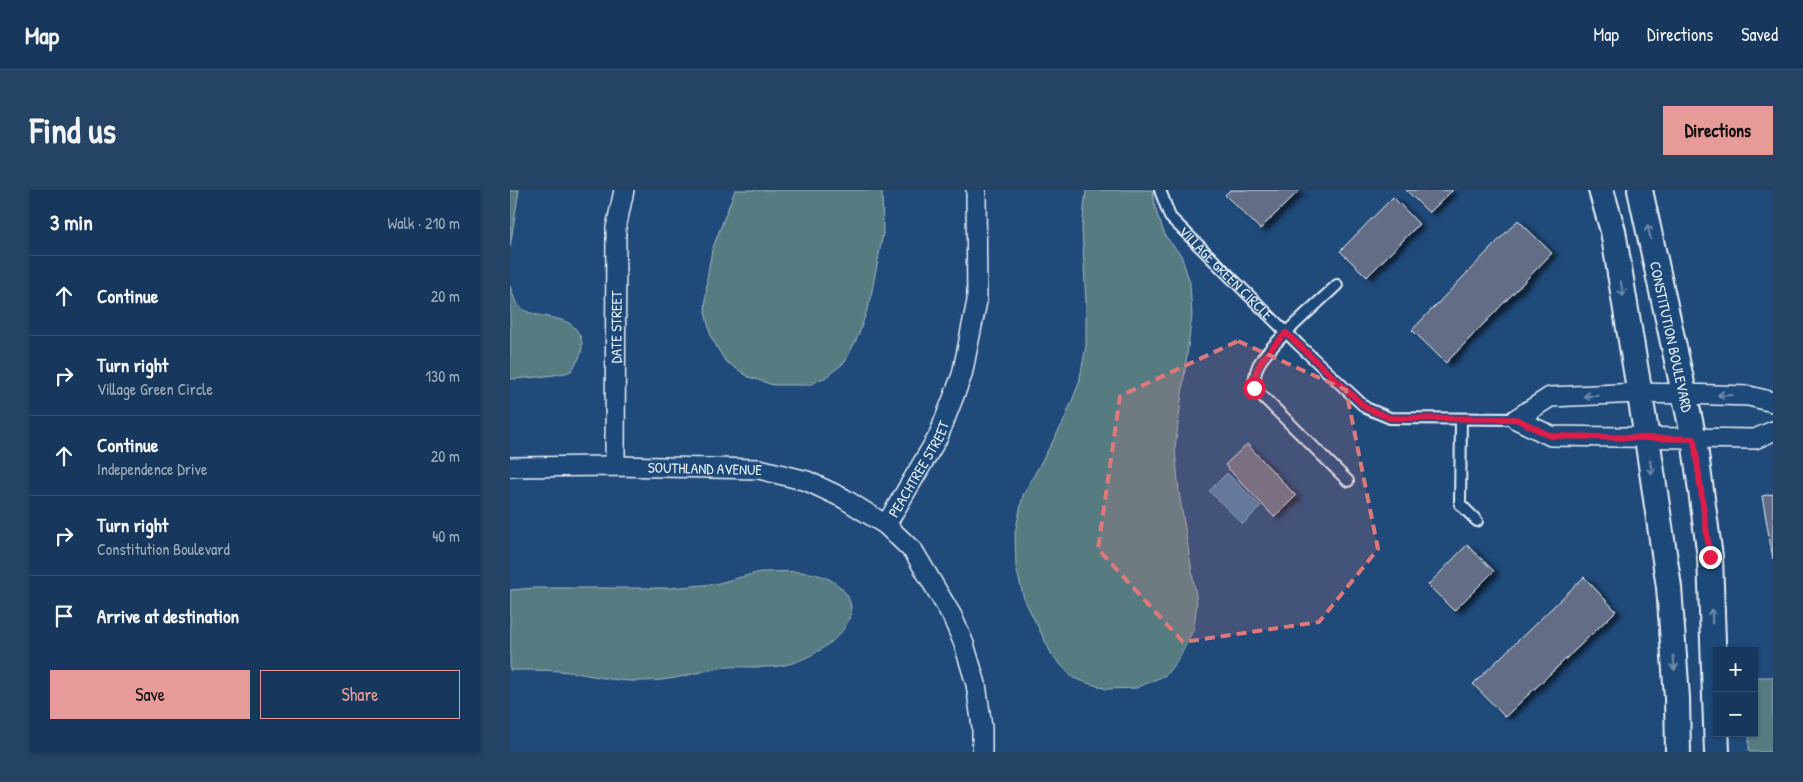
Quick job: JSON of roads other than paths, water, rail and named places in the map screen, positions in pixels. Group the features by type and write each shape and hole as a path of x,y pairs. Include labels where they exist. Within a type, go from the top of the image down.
{"street":[{"name":"DATE STREET","path":"615,466 616,228 624,190"},
{"name":"PEACHTREE STREET","path":"976,190 977,301 962,376 938,436 886,525 914,552 952,616 964,644 976,684 982,727 982,752"},
{"path":"1602,190 1613,231 1669,587 1677,698 1678,752"},
{"name":"CONSTITUTION BOULEVARD","path":"1640,190 1694,439 1710,557 1717,752"},
{"path":"1516,419 1550,397 1640,393 1749,396 1773,402"},
{"name":"VILLAGE GREEN CIRCLE","path":"1516,419 1551,436 1755,439 1773,431"},
{"name":"SOUTHLAND AVENUE","path":"510,467 615,466 759,469 807,481 844,498 886,525"}],"lane":[{"name":"VILLAGE GREEN CIRCLE","path":"1160,190 1170,217 1286,333 1366,408 1390,418 1516,419"},
{"path":"1337,285 1286,333 1261,360 1254,379 1254,388 1348,481"},
{"path":"1461,419 1460,504 1477,520"}],"water":[{"path":"1227,473 1261,506 1243,524 1209,491"}]}
